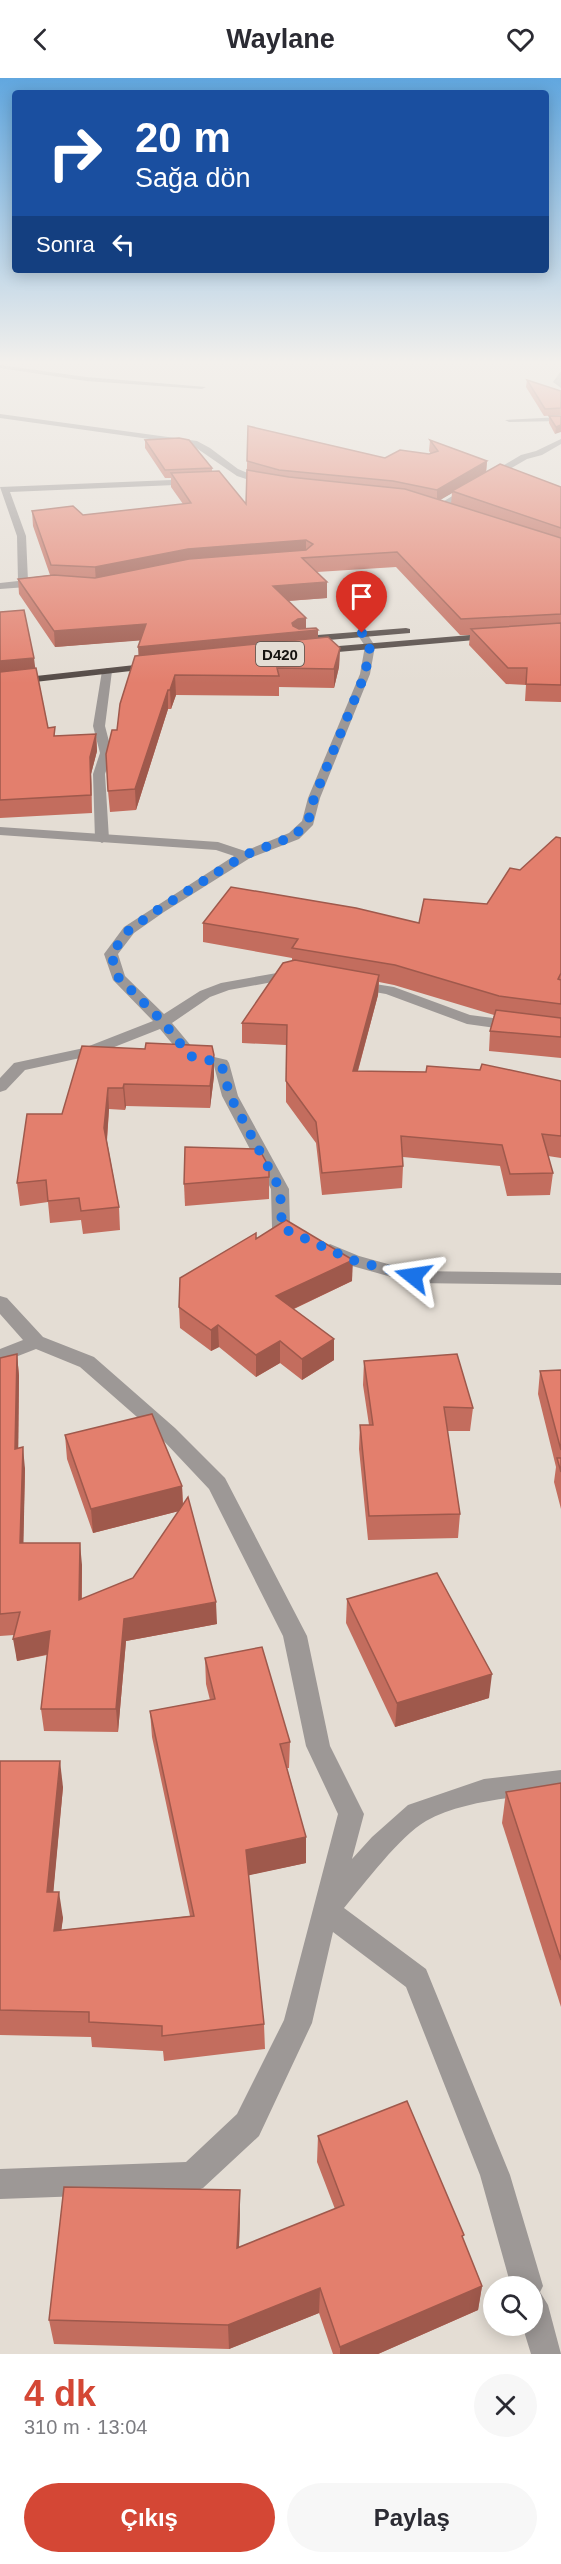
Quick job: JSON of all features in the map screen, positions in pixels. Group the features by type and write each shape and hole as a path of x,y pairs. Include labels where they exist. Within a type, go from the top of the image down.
{"highway":[{"path":"450,628 494,625"},
{"name":"D420","path":"302,652 417,630"},
{"name":"D420","path":"292,641 508,636"},
{"path":"0,671 152,655"},
{"path":"0,683 165,665"}],"street":[{"path":"236,471 249,478 280,485"},
{"path":"438,507 500,471"},
{"path":"225,480 249,478"},
{"path":"23,584 25,547 18,519 2,490 201,482"},
{"path":"427,504 448,511"},
{"path":"0,586 46,583 55,585"},
{"path":"366,640 365,674 314,798 308,822 294,836 245,855 129,930 111,954 118,977 163,1022 190,1056 221,1063 230,1096 280,1189 282,1228 352,1260 413,1276 561,1279"},
{"path":"102,839 99,774 106,753 99,726 107,671"},
{"path":"0,831 218,846 245,855"},
{"path":"0,1066 20,1066 88,1052 163,1022 205,994 226,986 295,974 307,976"},
{"path":"342,982 389,990 467,1019 561,1032"},
{"path":"0,1087 20,1066"},
{"path":"0,1302 36,1342 87,1362 168,1433 218,1484 295,1636 318,1746 351,1814 298,2023 248,2125 192,2177 0,2184"},
{"path":"0,1356 36,1342"},
{"path":"325,1910 381,1845 417,1813 483,1790 561,1781"},
{"path":"325,1910 416,1978 495,2175 524,2276"},
{"path":"541,2336 547,2354"}],"building":[{"path":"214,471 219,471 246,504 247,471 254,471 405,489 561,538 561,614 461,619 397,552 302,558 327,582 273,586 306,618 298,619 292,623 293,626 299,629 316,628 318,630 138,647 146,624 54,631 18,579 54,575 95,578 189,559 306,550 313,544 306,540 188,549 95,567 51,565 32,511 73,506 83,515 191,503 171,473"},
{"path":"292,471 469,471 437,490 393,481"},
{"path":"487,471 519,471 561,487 561,528 452,491"},
{"path":"24,610 34,658 0,661 0,612"},
{"path":"561,623 561,685 526,684 527,668 508,668 471,629"},
{"path":"328,637 340,648 334,669 277,668 279,676 175,675 135,789 108,791 106,754 112,730 117,730 120,704 135,656"},
{"path":"36,668 48,728 55,727 54,736 96,734 90,757 91,795 0,800 0,672"},
{"path":"556,837 561,838 561,973 558,979 561,980 561,1004 499,996 395,965 292,948 298,939 203,923 231,887 356,908 419,923 424,899 487,904 510,868 520,870"},
{"path":"295,960 379,975 353,1071 426,1072 427,1066 480,1070 482,1064 561,1081 561,1136 542,1134 553,1173 510,1174 502,1145 401,1136 403,1166 322,1173 316,1122 286,1081 287,1025 242,1023 283,963"},
{"path":"496,1010 561,1018 561,1037 490,1031"},
{"path":"146,1043 212,1046 214,1055 210,1086 124,1084 123,1088 108,1088 104,1128 119,1207 81,1211 79,1198 48,1201 46,1180 17,1183 27,1114 62,1114 82,1046 145,1049"},
{"path":"185,1147 259,1149 269,1167 269,1177 184,1184"},
{"path":"286,1220 353,1260 276,1296 334,1339 302,1359 280,1341 256,1355 218,1325 211,1330 179,1307 180,1278 256,1233 256,1239"},
{"path":"17,1354 15,1449 23,1447 20,1543 80,1543 79,1600 133,1578 188,1497 216,1602 124,1619 116,1709 41,1709 50,1631 13,1639 20,1612 0,1614 0,1358"},
{"path":"457,1354 473,1408 444,1407 460,1514 369,1516 360,1425 373,1425 364,1361"},
{"path":"561,1370 561,1450 540,1371"},
{"path":"152,1414 182,1486 91,1509 65,1435"},
{"path":"557,1458 561,1458 561,1472"},
{"path":"437,1573 492,1674 397,1703 347,1599"},
{"path":"262,1647 290,1742 280,1744 306,1837 246,1850 264,2024 162,2036 162,2026 89,2022 89,2012 0,2010 0,1761 60,1761 47,1892 59,1892 54,1931 194,1916 150,1711 215,1699 205,1658"},
{"path":"561,1783 561,1960 506,1792"},
{"path":"407,2101 464,2235 462,2236 482,2286 340,2347 320,2288 228,2325 49,2320 64,2187 240,2190 237,2248 344,2205 318,2136"}],"route":[{"path":"362,633 370,646 365,674 314,798 308,822 294,836 276,845 245,855 159,909 129,930 111,954 118,977 163,1022 190,1056 221,1063 230,1096 251,1139 280,1189 282,1228 352,1260 413,1276"}]}
